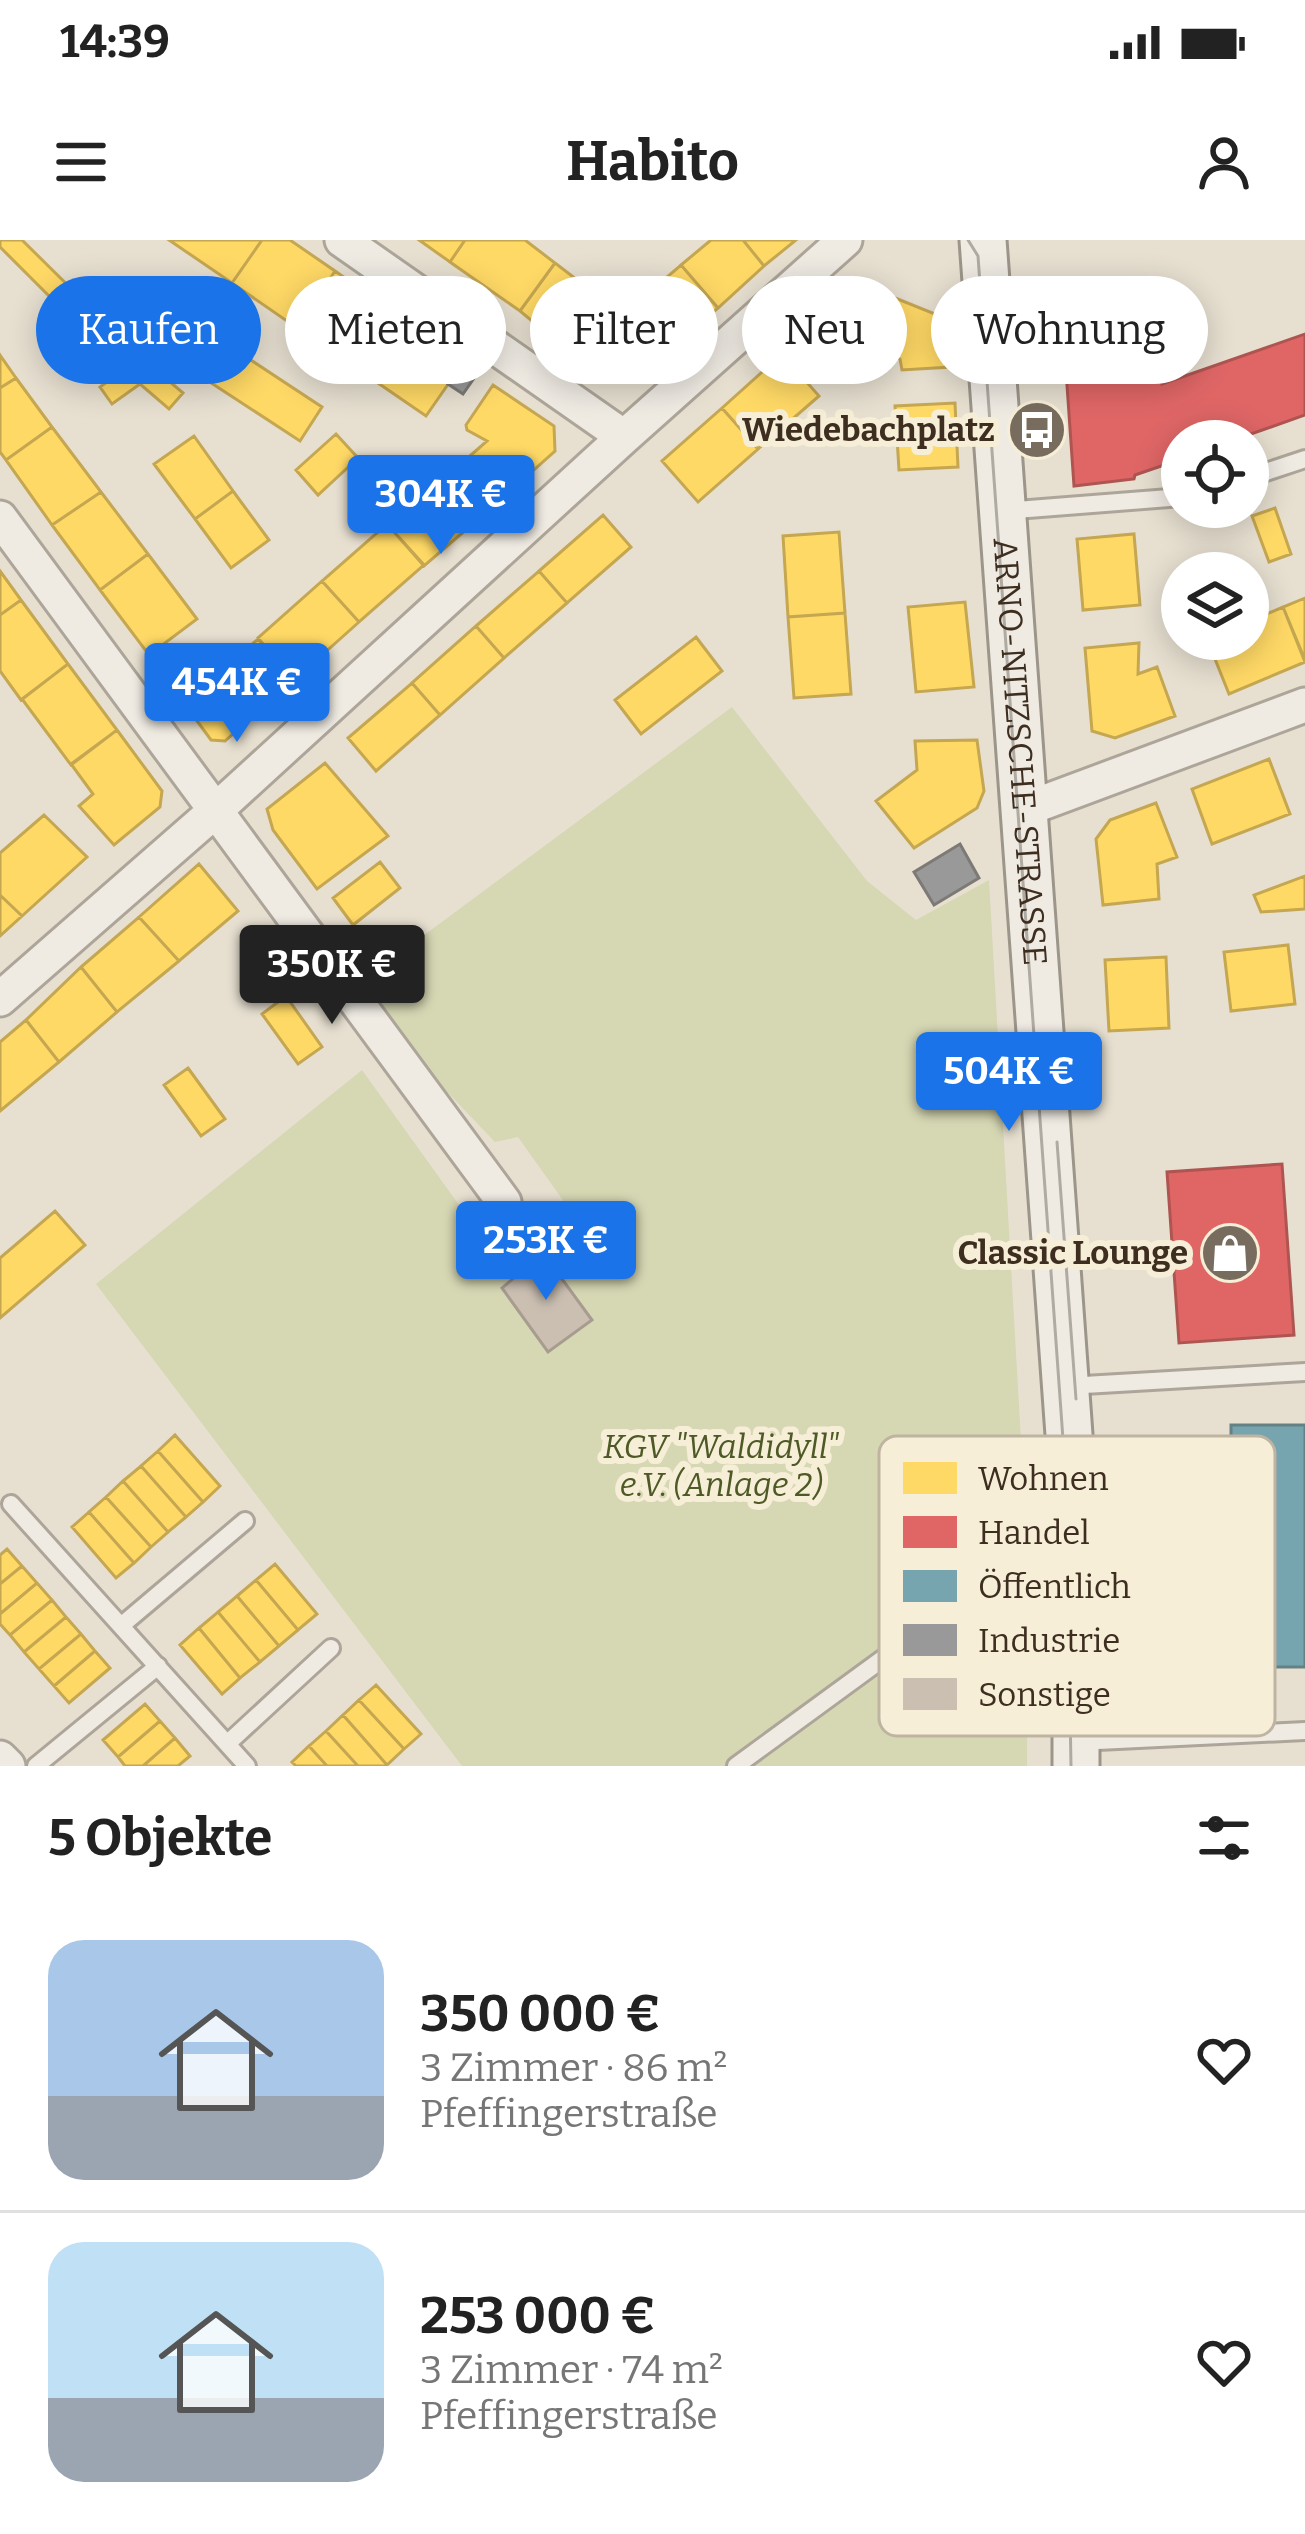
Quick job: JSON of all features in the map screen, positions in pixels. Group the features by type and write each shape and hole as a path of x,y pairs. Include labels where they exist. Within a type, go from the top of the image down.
{"main road":[{"name":"ARNO-NITZSCHE-STRASSE","path":"983,240 1069,1436"}],"street":[{"path":"342,240 623,437"},
{"path":"0,999 215,811 845,240"},
{"path":"0,518 504,1202"},
{"path":"1026,809 1305,705"},
{"path":"0,1758 8,1766"}],"lane":[{"path":"1269,471 1305,459"},
{"path":"1003,511 1161,499"},
{"path":"1066,1386 1305,1372"},
{"path":"10,1504 248,1766"},
{"path":"122,1625 245,1521"},
{"path":"228,1743 331,1648"},
{"path":"736,1766 879,1661"},
{"path":"36,1766 158,1666"},
{"path":"1275,1734 1305,1731"},
{"path":"1076,1754 1255,1736"}],"green space":[{"name":"KGV \"Waldidyll\" e.V. (Anlage 2)","path":"732,707 867,881 916,920 989,880 1021,1436 879,1436 879,1736 1027,1736 1027,1766 462,1766 96,1284 362,1070 500,1262 567,1206 518,1137 495,1142 350,990"}],"building: Wohnen":[{"path":"0,240 22,240 58,276 36,276 36,283 0,247"},
{"path":"169,240 262,240 237,276 222,276"},
{"path":"262,240 290,240 335,271 332,276 285,276 285,320 261,303 261,276 237,276"},
{"path":"419,240 465,240 450,262"},
{"path":"465,240 525,240 555,263 546,276 530,276 530,297 520,311 506,301 506,276 470,276 450,262"},
{"path":"711,240 743,240 764,266 753,276 742,276 742,286 718,308 718,276 690,276 681,265"},
{"path":"743,240 796,240 764,266"},
{"path":"555,263 572,276 546,276"},
{"path":"681,265 690,276 668,276"},
{"path":"530,297 530,319 520,311"},
{"path":"907,303 931,312 931,368 907,370"},
{"path":"0,355 16,378 0,388"},
{"path":"261,367 322,407 300,441 213,384 261,384"},
{"path":"16,378 52,427 6,460 0,452 0,388"},
{"path":"104,384 140,384 112,404 100,387"},
{"path":"140,384 172,384 183,393 169,409"},
{"path":"379,384 448,384 426,416"},
{"path":"749,384 808,384 819,396 758,449 722,408"},
{"path":"493,385 554,426 555,451 489,510 454,470 487,441 466,425"},
{"path":"955,403 958,467 899,470 895,406"},
{"path":"722,408 758,449 698,502 662,461"},
{"path":"52,427 101,492 52,525 6,460"},
{"path":"336,434 358,458 318,495 296,470"},
{"path":"194,436 233,491 195,519 154,464"},
{"path":"451,466 489,510 424,566 387,524"},
{"path":"233,491 269,540 231,568 195,519"},
{"path":"101,492 148,554 100,590 52,525"},
{"path":"1275,508 1291,554 1269,562 1256,528 1269,528 1269,510"},
{"path":"603,515 631,547 567,603 539,571"},
{"path":"387,524 424,565 359,622 322,581"},
{"path":"839,532 845,613 788,617 783,536"},
{"path":"1134,534 1140,605 1083,610 1077,539"},
{"path":"148,554 197,619 149,655 100,590"},
{"path":"0,571 21,600 0,615"},
{"path":"539,571 567,603 504,658 476,626"},
{"path":"322,581 359,622 294,680 258,638"},
{"path":"1305,598 1305,660 1283,607"},
{"path":"21,600 68,664 21,700 0,671 0,615"},
{"path":"965,602 974,687 916,692 908,607"},
{"path":"1283,607 1305,662 1229,694 1215,660 1269,660 1269,613"},
{"path":"845,613 851,694 794,698 788,617"},
{"path":"476,626 504,658 440,715 412,683"},
{"path":"696,637 722,671 641,734 615,700"},
{"path":"258,639 294,680 225,741 211,740 167,680 211,648 225,668"},
{"path":"1139,643 1138,674 1157,667 1175,716 1115,738 1092,731 1085,648"},
{"path":"68,664 117,730 71,765 22,699"},
{"path":"412,683 440,715 376,771 348,738"},
{"path":"117,730 162,791 160,807 114,845 79,806 93,794 71,764"},
{"path":"977,740 984,791 977,808 914,848 876,801 917,770 915,741"},
{"path":"1269,759 1290,814 1212,844 1192,789"},
{"path":"325,763 388,836 317,889 273,830 267,809"},
{"path":"1156,803 1177,857 1157,864 1159,899 1103,905 1096,839 1110,820"},
{"path":"44,815 87,857 22,916 0,895 0,853"},
{"path":"380,862 400,888 353,925 333,898"},
{"path":"199,864 238,911 179,961 139,917"},
{"path":"1305,876 1305,909 1261,912 1254,895"},
{"path":"0,895 22,916 0,936"},
{"path":"139,917 179,961 117,1012 81,967"},
{"path":"1288,945 1295,1004 1231,1011 1224,952"},
{"path":"1166,957 1169,1028 1109,1031 1105,960"},
{"path":"81,967 117,1012 59,1062 26,1020"},
{"path":"286,996 322,1047 298,1064 262,1014"},
{"path":"26,1020 59,1062 0,1111 0,1042"},
{"path":"188,1068 225,1119 201,1136 164,1085"},
{"path":"55,1211 85,1245 0,1318 0,1258"},
{"path":"175,1435 220,1486 203,1502 158,1451"},
{"path":"158,1451 203,1502 186,1517 141,1466"},
{"path":"141,1466 186,1517 168,1532 123,1481"},
{"path":"123,1481 168,1532 151,1547 106,1497"},
{"path":"106,1497 151,1547 134,1563 89,1512"},
{"path":"89,1512 134,1563 116,1578 72,1527"},
{"path":"7,1549 22,1566 0,1584 0,1555"},
{"path":"275,1564 317,1614 298,1630 256,1580"},
{"path":"22,1566 37,1583 0,1614 0,1584"},
{"path":"256,1580 298,1630 279,1646 237,1596"},
{"path":"37,1583 52,1600 10,1635 0,1624 0,1614"},
{"path":"237,1596 279,1646 260,1662 218,1612"},
{"path":"52,1600 66,1617 24,1652 10,1635"},
{"path":"218,1612 260,1662 240,1678 199,1628"},
{"path":"66,1617 81,1634 39,1669 24,1652"},
{"path":"199,1628 240,1678 222,1694 180,1645"},
{"path":"81,1634 95,1651 54,1686 39,1669"},
{"path":"95,1651 110,1668 69,1703 54,1686"},
{"path":"376,1685 421,1734 404,1749 359,1700"},
{"path":"359,1700 404,1749 387,1765 343,1715"},
{"path":"145,1704 160,1721 118,1757 103,1740"},
{"path":"343,1715 386,1766 358,1766 326,1731"},
{"path":"160,1721 175,1738 143,1766 125,1766 118,1757"},
{"path":"326,1731 358,1766 327,1766 309,1746"},
{"path":"175,1738 190,1756 178,1766 143,1766"},
{"path":"309,1746 327,1766 292,1762"}],"building: Handel":[{"path":"1305,334 1305,415 1269,428 1269,420 1161,420 1161,466 1134,479 1074,486 1067,384 1208,384 1208,368"},
{"name":"Classic Lounge","path":"1282,1164 1294,1335 1179,1343 1167,1172"}],"building: Öffentlich":[{"path":"1231,1425 1305,1425 1305,1667 1275,1667 1275,1436 1231,1436"}],"building: Industrie":[{"path":"448,384 470,384 463,394"},
{"path":"960,844 979,878 934,905 914,872"}],"building: Sonstige":[{"path":"543,1253 592,1320 548,1352 502,1288"}],"tram line":[{"path":"968,240 978,256 1063,1436"},
{"path":"1057,1142 1076,1399"},
{"path":"1070,1736 1071,1766"}],"place":[{"name":"Wiedebachplatz","path":"1037,430"},
{"name":"Classic Lounge","path":"1230,1253"}]}
